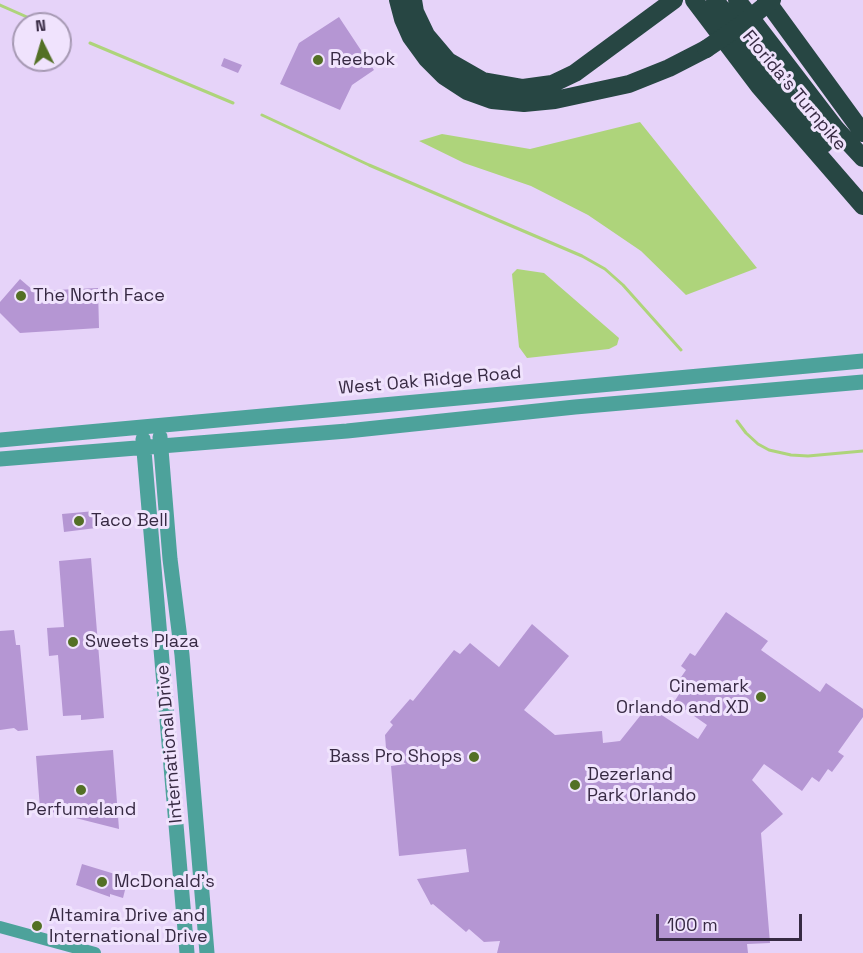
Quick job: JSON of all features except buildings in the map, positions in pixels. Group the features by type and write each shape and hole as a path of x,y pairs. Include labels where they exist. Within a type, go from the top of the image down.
{"highway":[{"path":"398,0 411,37 427,59 444,76 467,91 492,100 524,103 555,100 629,84 669,68 706,49 741,26 772,0"},
{"path":"413,0 426,35 448,61 483,81 523,88 552,84 575,74 676,1 759,87"},
{"name":"Florida's Turnpike","path":"694,0 759,87 863,206"},
{"path":"715,0 863,195"},
{"path":"737,0 837,129 863,158"},
{"name":"Florida's Turnpike","path":"765,0 863,133"}],"street":[{"name":"West Oak Ridge Road","path":"0,440 863,361"},
{"path":"0,459 348,431 575,407 863,382"},
{"path":"575,407 588,393 605,383"},
{"name":"International Drive","path":"159,425 170,559 182,655 207,953"},
{"name":"International Drive","path":"142,427 187,953"},
{"path":"165,690 173,713 189,736"},
{"path":"168,735 182,751 192,777"},
{"path":"0,927 95,953"}],"shaded area":[{"path":"640,122 757,268 686,295 641,251 588,215 531,186 464,163 419,141 442,134 530,149"},
{"path":"517,269 544,273 619,338 617,345 609,349 527,358 519,347 512,274"}],"waterway":[{"path":"0,5 16,12"},
{"path":"90,43 233,103"},
{"path":"262,115 369,165 582,256 605,269 623,285 681,350"},
{"path":"737,421 758,444 769,450 808,456 863,451"}],"place":[{"name":"Reebok","path":"318,60"},
{"name":"The North Face","path":"21,296"},
{"name":"Taco Bell","path":"79,521"},
{"name":"Sweets Plaza","path":"73,642"},
{"name":"Cinemark Orlando and XD","path":"761,697"},
{"name":"Bass Pro Shops","path":"474,757"},
{"name":"Dezerland Park Orlando","path":"575,785"},
{"name":"Perfumeland","path":"81,790"},
{"name":"McDonald's","path":"102,882"},
{"name":"Altamira Drive and International Drive","path":"37,926"}]}
